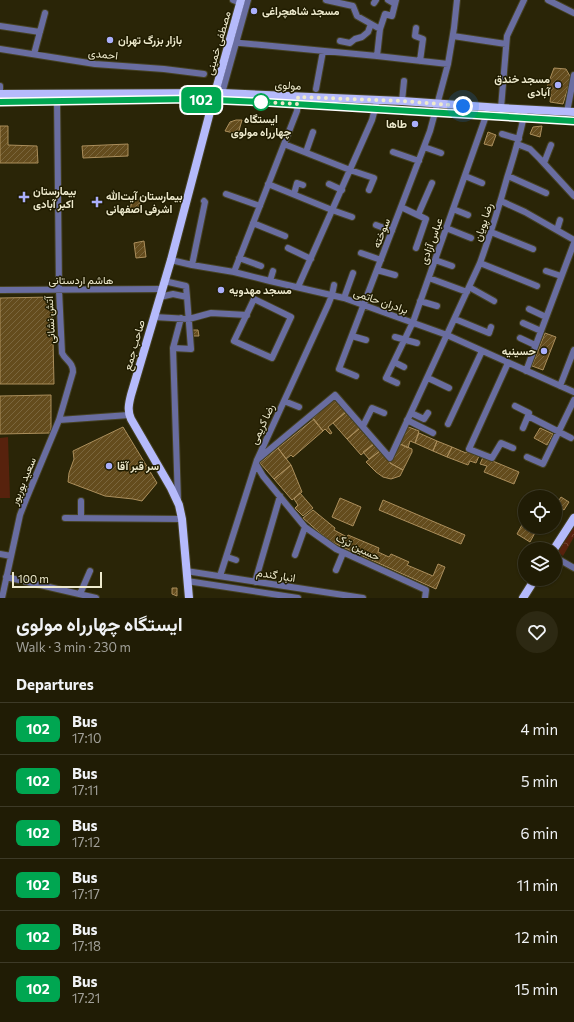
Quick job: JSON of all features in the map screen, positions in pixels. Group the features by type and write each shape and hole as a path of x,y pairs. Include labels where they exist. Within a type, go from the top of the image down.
{"main road":[{"name":"مصطفی خمینی","path":"218,96 233,42 241,1"},
{"name":"مولوی","path":"0,94 57,97 218,96 298,100 378,100 437,104 488,112 501,108 524,114 570,112"},
{"name":"صاحب جمع","path":"129,415 131,395 218,96"},
{"path":"129,415 171,488 179,505 182,519 189,598"},
{"path":"559,542 574,518"},
{"path":"524,598 531,586"}],"street":[{"path":"326,0 353,6 357,16 380,29"},
{"path":"377,56 380,29 385,14 392,16 396,2 388,0"},
{"name":"سوخته","path":"356,376 340,369 436,113 448,64 457,0"},
{"path":"501,108 507,36 524,0"},
{"path":"548,0 574,13"},
{"path":"34,54 45,13"},
{"path":"340,41 350,43 355,39 362,37 368,32 371,24"},
{"path":"0,26 40,32"},
{"path":"416,28 415,36 423,39 420,61"},
{"path":"453,36 506,44"},
{"path":"233,42 448,64"},
{"name":"احمدی","path":"0,49 95,64 164,69 204,74"},
{"path":"316,89 323,51"},
{"path":"570,112 574,75"},
{"path":"402,101 404,81"},
{"path":"0,86 0,94"},
{"path":"0,102 57,97"},
{"name":"آتش نشانی","path":"57,97 59,290 62,353 64,358 72,364 73,372 59,420"},
{"path":"234,272 297,111 298,100 375,109 436,113 488,112 524,114 574,121"},
{"path":"298,287 372,120 378,100"},
{"name":"عباس آزادی","path":"397,384 386,378 413,322 488,112"},
{"name":"رضا پویان","path":"363,426 390,458 480,263 501,201 524,114"},
{"path":"306,152 314,132"},
{"path":"502,134 518,141 530,149 574,196"},
{"path":"284,144 374,178 369,190"},
{"path":"544,163 551,145"},
{"path":"424,146 441,153"},
{"path":"393,152 419,161"},
{"path":"465,176 482,183"},
{"path":"508,176 546,192"},
{"path":"294,194 297,183 303,185"},
{"path":"418,215 432,183"},
{"path":"268,184 352,217"},
{"path":"329,184 342,190"},
{"path":"226,194 260,206"},
{"path":"192,265 204,201"},
{"path":"501,201 558,230 574,241 526,371"},
{"path":"401,207 426,219 416,248"},
{"path":"453,209 468,215"},
{"path":"558,230 560,220"},
{"path":"253,223 285,236"},
{"path":"376,225 392,231"},
{"path":"446,228 471,238"},
{"path":"491,232 533,249"},
{"path":"288,248 310,259"},
{"path":"361,253 381,260"},
{"path":"239,258 260,266"},
{"name":"برادران حاتمی","path":"170,260 234,272 344,298 447,335 574,392"},
{"path":"435,260 452,266"},
{"path":"480,263 537,286"},
{"path":"377,270 394,274"},
{"path":"270,281 273,271"},
{"path":"546,271 561,276"},
{"path":"344,298 353,273"},
{"path":"429,278 468,290 494,301"},
{"name":"رضا کریمی","path":"220,576 256,462 332,295 334,285"},
{"path":"162,289 186,286 191,349 173,348"},
{"path":"162,289 173,294 187,297"},
{"name":"هاشم اردستانی","path":"0,290 162,289"},
{"path":"254,299 291,317 272,358 234,341 247,315 254,299"},
{"path":"420,301 437,306"},
{"path":"529,309 546,318"},
{"path":"154,317 189,319 211,313 247,315"},
{"path":"179,505 173,348 181,318"},
{"path":"454,319 489,333 491,327"},
{"path":"523,323 540,331"},
{"path":"352,336 366,340"},
{"path":"395,337 417,343"},
{"path":"520,338 535,345"},
{"path":"560,386 574,350"},
{"path":"448,424 482,351"},
{"path":"394,362 404,367"},
{"path":"508,363 469,449 492,458 501,443 513,448"},
{"path":"428,378 449,388"},
{"path":"256,462 335,396 363,426 372,408 384,413"},
{"path":"527,457 543,464 574,400"},
{"path":"284,401 299,407"},
{"path":"515,406 529,413 528,416 571,438"},
{"path":"410,413 424,419 428,413"},
{"path":"59,420 129,415"},
{"path":"523,428 528,416"},
{"name":"سعید بوربور","path":"2,598 20,515 59,420"},
{"path":"407,420 433,433"},
{"name":"حسین ترک","path":"256,462 263,476 305,527 343,553 426,590 425,598"},
{"path":"255,582 280,496"},
{"path":"81,501 81,518"},
{"path":"65,518 182,519"},
{"path":"295,555 305,527"},
{"path":"336,570 343,553"},
{"path":"0,554 11,556"},
{"path":"227,557 236,560"},
{"path":"562,561 574,568"},
{"path":"80,594 90,571"},
{"name":"انبار گندم","path":"186,571 363,598"},
{"path":"6,577 96,598"},
{"name":"انبار گندم","path":"187,581 282,597 298,598"},
{"path":"63,598 66,591"}],"green space":[{"path":"8,437 10,498 0,498 0,438"},
{"path":"574,527 574,537 563,556 562,546"}],"building":[{"name":"مسجد خندق آبادی","path":"554,68 566,69 571,78 563,104 550,102 551,94 545,92"},
{"path":"242,120 238,134 225,131 230,122"},
{"path":"0,126 8,126 8,145 37,146 38,163 0,163"},
{"path":"542,126 540,137 530,134 533,127"},
{"path":"488,132 496,135 492,146 484,144"},
{"path":"128,144 128,156 83,158 82,146"},
{"path":"132,199 140,200 140,212 130,211"},
{"path":"144,241 146,257 136,258 134,243"},
{"path":"52,297 54,384 0,384 0,298"},
{"path":"190,330 198,330 199,336 191,336"},
{"name":"حسینیه","path":"545,333 556,337 543,370 532,366"},
{"path":"51,395 51,433 0,434 0,396"},
{"path":"335,398 346,412 328,427 332,433 330,434 325,429 323,431 312,418"},
{"path":"346,412 360,428 347,439 333,423"},
{"path":"314,419 323,431 293,457 291,455 286,459 278,448"},
{"path":"406,426 419,431 415,443 410,441 408,448 398,443"},
{"name":"سر قبر آقا","path":"123,427 157,483 142,501 105,496 68,482 69,473 74,459 73,451"},
{"path":"360,428 374,444 361,455 347,439"},
{"path":"540,428 553,434 547,445 534,438"},
{"path":"419,433 437,441 433,451 415,443"},
{"path":"437,441 452,447 447,457 433,451"},
{"path":"398,443 412,449 403,470 390,463"},
{"path":"374,444 380,451 369,459 363,452"},
{"path":"452,447 466,453 467,451 479,456 476,463 470,461 468,465 447,457"},
{"path":"278,448 291,465 274,479 260,463"},
{"path":"380,451 390,463 403,470 400,476 391,479 383,477 366,462"},
{"path":"483,457 519,472 514,484 484,472 487,466 480,464"},
{"path":"291,465 302,492 292,500 274,479"},
{"path":"300,493 313,508 303,516 295,508 298,505 294,499"},
{"path":"340,498 361,507 353,526 332,517"},
{"path":"562,498 569,502 564,510 562,509"},
{"path":"383,500 465,535 461,544 379,510"},
{"path":"313,510 335,528 334,530 347,537 348,535 379,548 378,552 389,557 391,554 409,562 407,565 433,576 438,564 445,567 436,589 329,540 303,518"},
{"path":"518,532 518,534 534,534 530,542 517,534"},
{"path":"172,588 177,588 177,596 172,594"}],"bus line":[{"name":"102","path":"0,102 191,99 574,121"}],"place":[{"name":"مسجد شاهچراغی","path":"254,11"},
{"name":"بازار بزرگ تهران","path":"110,40"},
{"name":"مسجد خندق آبادی","path":"558,85"},
{"name":"ایستگاه چهارراه مولوی","path":"261,102"},
{"name":"طاها","path":"415,124"},
{"name":"بیمارستان اکبر آبادی","path":"24,197"},
{"name":"بیمارستان آیت‌الله اشرفی اصفهانی","path":"97,202"},
{"name":"مسجد مهدویه","path":"221,290"},
{"name":"حسینیه","path":"544,351"},
{"name":"سر قبر آقا","path":"109,466"}],"route":[{"path":"261,102 298,104 298,97 402,101 463,106"}]}
